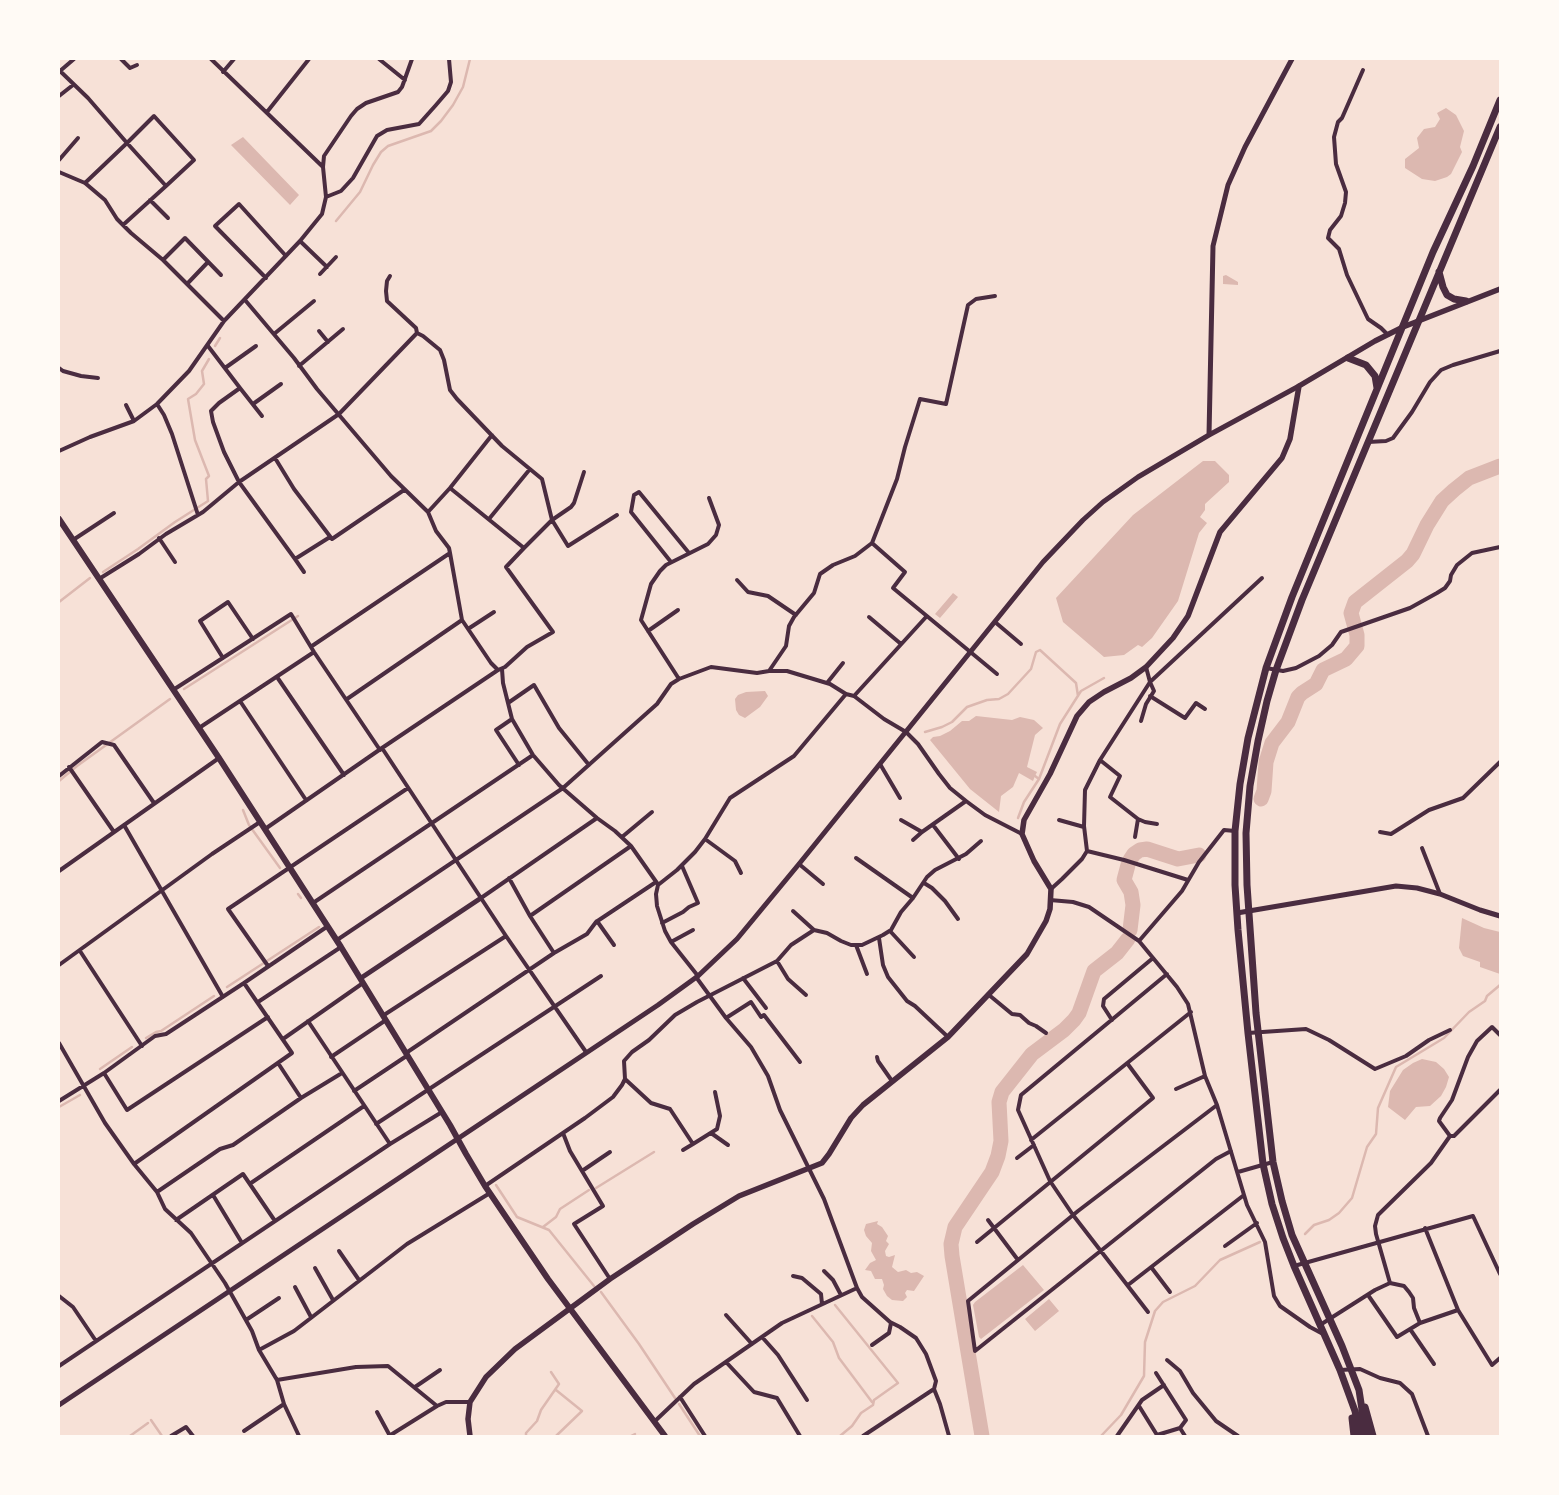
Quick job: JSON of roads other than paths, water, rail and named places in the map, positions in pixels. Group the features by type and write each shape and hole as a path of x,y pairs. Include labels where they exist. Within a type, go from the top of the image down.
{"highway":[{"path":"1360,1436 1355,1411 1340,1370 1294,1266 1272,1204 1263,1164 1234,885 1235,831 1240,784 1248,738 1266,668 1292,597 1433,252 1473,166 1500,100"},
{"path":"1373,1436 1363,1400 1351,1369 1304,1263 1284,1210 1273,1162 1258,1032 1247,885 1246,833 1250,786 1258,741 1276,670 1302,600 1500,127"},
{"path":"1439,272 1442,287 1447,295 1454,299 1466,301"},
{"path":"1348,358 1366,365 1375,376 1377,388"},
{"path":"1359,1390 1366,1436"},
{"path":"1348,1393 1354,1436"}],"main road":[{"path":"470,1436 468,1419 470,1402 486,1377 515,1349 610,1279 739,1196 822,1163 851,1118 863,1104 948,1038 1027,954 1046,921 1051,888 1034,861 1022,834 1024,820 1050,774 1077,716 1089,702 1131,678 1146,667 1173,638 1188,616 1220,532 1283,455 1290,439 1299,386 1388,334 1466,301 1500,289"},
{"path":"59,519 219,758 342,947 485,1186 548,1279 665,1436"}],"street":[{"path":"74,59 59,71 88,98 166,186"},
{"path":"121,59 130,68 137,65"},
{"path":"211,59 323,167"},
{"path":"223,72 234,59"},
{"path":"266,112 309,59"},
{"path":"379,59 405,80"},
{"path":"59,451 134,421 157,404 189,371 224,321 266,278 322,214 326,197 323,167 324,156 357,109 398,92 405,80 412,59"},
{"path":"326,197 341,192 353,178 377,136 387,130 419,124 436,105 448,91 451,82 449,59"},
{"path":"1210,435 1213,246 1228,185 1245,147 1292,59"},
{"path":"1363,70 1342,118 1338,122 1334,137 1336,164 1346,192 1340,216 1330,230 1328,238 1339,250 1347,274 1368,319 1388,334"},
{"path":"59,96 72,84"},
{"path":"85,183 154,116 194,160 123,225"},
{"path":"59,160 78,138"},
{"path":"59,172 85,183 105,200 123,225 224,321"},
{"path":"150,200 168,218"},
{"path":"266,278 215,226 239,204 286,256"},
{"path":"162,260 185,238 221,276"},
{"path":"300,240 327,267"},
{"path":"320,274 336,257"},
{"path":"187,284 208,262"},
{"path":"390,276 387,281 387,301 416,328 417,333"},
{"path":"769,671 786,646 789,626 814,593 820,574 824,570 856,556 872,544 897,479 904,447 920,399 946,404 968,305 976,299 995,296"},
{"path":"245,300 338,414 404,490 428,512 436,531 449,548 462,620 491,663 500,669 512,719 533,755 559,785 596,818 622,837 631,846 657,883 657,906 662,923 671,942 697,977 708,996 751,1047 768,1076 780,1110 826,1205 862,1297 891,1323 916,1338 926,1354 936,1381 934,1388 949,1436"},
{"path":"274,334 314,301"},
{"path":"299,366 343,329"},
{"path":"319,331 328,342"},
{"path":"99,578 139,554 159,538 198,515 239,482 338,414 417,333"},
{"path":"417,333 424,336 440,350 450,390 492,435 542,479 552,520 568,546 617,515"},
{"path":"208,346 262,416"},
{"path":"225,368 256,346"},
{"path":"1368,442 1386,441 1392,438 1412,412 1430,382 1441,370 1500,351"},
{"path":"59,368 81,376 98,378"},
{"path":"253,404 281,384"},
{"path":"59,1405 658,1005 697,977 736,939 799,864 1043,562 1103,502 1138,477 1299,386"},
{"path":"240,388 219,402 211,411 213,422 224,452 239,482 304,572"},
{"path":"157,404 164,414 172,434 198,515"},
{"path":"126,405 134,421"},
{"path":"428,512 450,488 492,435"},
{"path":"274,458 294,489 330,537"},
{"path":"488,519 530,469"},
{"path":"264,829 500,669 527,647 553,632 506,567 552,520 571,507 584,472"},
{"path":"450,488 524,548"},
{"path":"295,559 330,537 332,539 404,490"},
{"path":"671,562 631,512 634,496 639,492 689,553"},
{"path":"679,679 641,620 651,584 660,571 671,562 708,544 716,535 718,525 709,498"},
{"path":"73,540 114,513"},
{"path":"159,538 175,562"},
{"path":"872,544 905,572 893,588 997,674"},
{"path":"1266,668 1283,671 1296,668 1319,656 1332,646 1341,632 1410,608 1445,588 1456,565 1464,559 1478,551 1500,547"},
{"path":"312,646 450,554"},
{"path":"1051,888 1069,873 1087,851 1084,827 1085,790 1100,760 1150,682 1262,578"},
{"path":"737,580 748,592 768,596 796,615"},
{"path":"224,658 200,621 228,602 253,639"},
{"path":"648,632 678,610"},
{"path":"468,629 494,612"},
{"path":"173,690 291,614 314,652 586,1052"},
{"path":"854,696 926,616"},
{"path":"869,617 901,644"},
{"path":"347,699 462,620"},
{"path":"995,622 1022,644"},
{"path":"198,728 314,652"},
{"path":"827,683 843,663"},
{"path":"337,940 563,788 657,704 671,684 711,667 757,673 787,671 827,683 846,694 854,696 884,719 906,732 918,744 950,788 985,815 1022,834"},
{"path":"1141,721 1146,704 1154,691 1146,667"},
{"path":"277,677 344,775"},
{"path":"508,703 534,685 559,728 589,765"},
{"path":"354,1091 554,953 587,934 597,921 682,866 705,839 730,798 794,756 846,694"},
{"path":"1150,696 1185,718 1196,703 1205,709"},
{"path":"240,701 306,800"},
{"path":"512,719 496,730 519,765"},
{"path":"59,776 102,742 106,743 112,745 154,803"},
{"path":"313,903 533,755"},
{"path":"59,872 219,758"},
{"path":"1100,760 1120,776 1110,797 1138,818 1145,822 1157,824"},
{"path":"1380,832 1391,834 1429,810 1463,798 1500,762"},
{"path":"880,764 900,798"},
{"path":"69,767 114,832"},
{"path":"268,966 228,909 289,866 408,788"},
{"path":"914,840 922,832 966,801"},
{"path":"622,837 652,812"},
{"path":"283,1039 362,981 596,818"},
{"path":"1135,837 1138,818"},
{"path":"901,820 922,832"},
{"path":"1059,820 1084,827"},
{"path":"59,965 170,884 260,822"},
{"path":"124,825 223,997"},
{"path":"933,825 958,859"},
{"path":"1139,941 1182,891 1199,862 1224,830 1235,831"},
{"path":"705,839 735,861 740,871 732,871"},
{"path":"485,1186 563,1133 613,1096 625,1079 624,1061 674,1015 777,961 791,945 814,930 820,930 841,941 856,945 862,945 879,938 890,931 901,912 935,870 958,859 975,848 981,841"},
{"path":"530,916 631,846"},
{"path":"1422,848 1440,894"},
{"path":"1087,851 1124,860 1188,880"},
{"path":"856,858 913,898"},
{"path":"799,864 823,884"},
{"path":"662,923 698,903 682,866"},
{"path":"509,878 530,916 554,953"},
{"path":"924,883 945,901 958,919"},
{"path":"1237,913 1396,886 1417,888 1440,894 1500,916"},
{"path":"1050,900 1073,902 1089,907 1139,941 1167,974 1189,1006 1205,1076 1217,1105 1247,1205 1267,1249 1269,1274 1276,1300 1280,1306 1325,1335"},
{"path":"793,911 814,930"},
{"path":"597,921 614,945"},
{"path":"59,1101 104,1073 155,1036 166,1034 223,997 328,926"},
{"path":"671,942 693,930"},
{"path":"890,931 914,957"},
{"path":"331,1057 506,936"},
{"path":"879,938 883,965 888,977 907,1001 915,1006 948,1038"},
{"path":"856,945 867,974"},
{"path":"258,1002 342,947"},
{"path":"80,951 142,1046"},
{"path":"1112,1020 1103,1006 1104,999 1153,958"},
{"path":"777,961 788,979 806,996"},
{"path":"1148,1312 1073,1215 1050,1181 1018,1110 1021,1095 1167,974"},
{"path":"376,1124 429,1091 601,976"},
{"path":"743,978 766,1008"},
{"path":"134,1164 292,1053 244,983"},
{"path":"989,995 1012,1014 1020,1015 1046,1033"},
{"path":"726,1018 751,1002 761,1017 764,1016 800,1062"},
{"path":"1031,1140 1191,1012"},
{"path":"104,1073 127,1110 268,1018"},
{"path":"308,1021 390,1144"},
{"path":"1450,1136 1439,1121 1452,1100 1468,1057 1477,1040 1492,1027 1500,1035"},
{"path":"1248,1033 1306,1029 1329,1040 1375,1069 1406,1056 1429,1040 1450,1030"},
{"path":"59,1043 105,1123 134,1164 157,1192 165,1209 191,1234 230,1290 252,1331 259,1350 277,1380 284,1404 299,1436"},
{"path":"878,1057 878,1061 892,1081"},
{"path":"278,1063 300,1098"},
{"path":"977,1242 1154,1098 1128,1063"},
{"path":"157,1192 220,1149 233,1145 300,1098 342,1073"},
{"path":"1176,1089 1205,1076"},
{"path":"625,1079 651,1103 670,1109 693,1144"},
{"path":"1390,1283 1375,1226 1378,1216 1431,1163 1450,1136 1454,1136 1500,1090"},
{"path":"683,1150 717,1129 720,1116 715,1092"},
{"path":"1217,1105 1073,1215 968,1302 975,1351 1216,1159 1231,1151"},
{"path":"250,1183 364,1106"},
{"path":"59,1366 390,1144 442,1112"},
{"path":"563,1133 570,1151 603,1206 574,1224 610,1279"},
{"path":"711,1133 728,1145"},
{"path":"1017,1158 1034,1145"},
{"path":"582,1171 610,1152"},
{"path":"1238,1172 1273,1162"},
{"path":"176,1220 243,1174 275,1221"},
{"path":"259,1350 294,1331 407,1244 490,1193"},
{"path":"213,1195 242,1243"},
{"path":"1128,1285 1244,1195"},
{"path":"1294,1266 1473,1216 1500,1274"},
{"path":"988,1220 1018,1260"},
{"path":"1225,1246 1256,1223"},
{"path":"1425,1228 1458,1310 1492,1365 1500,1358"},
{"path":"339,1251 359,1280"},
{"path":"1151,1267 1170,1292"},
{"path":"315,1268 333,1300"},
{"path":"824,1271 833,1280 840,1295"},
{"path":"793,1276 802,1278 822,1294 822,1304"},
{"path":"1320,1325 1375,1290 1390,1283 1404,1286 1409,1292 1413,1298 1414,1308 1420,1323"},
{"path":"295,1287 311,1317"},
{"path":"653,1422 694,1384 782,1323 857,1288"},
{"path":"1368,1295 1397,1337 1420,1323 1458,1310"},
{"path":"59,1296 73,1307 96,1341"},
{"path":"246,1320 279,1298"},
{"path":"726,1315 752,1344"},
{"path":"872,1345 889,1333 891,1323"},
{"path":"1410,1329 1434,1364"},
{"path":"762,1337 778,1355 808,1400"},
{"path":"1167,1360 1180,1371 1193,1393 1216,1421 1238,1436"},
{"path":"726,1362 754,1392 776,1398 800,1436"},
{"path":"277,1380 356,1367 388,1366 437,1406"},
{"path":"1340,1370 1360,1369 1400,1384 1412,1394 1428,1436"},
{"path":"415,1387 440,1370"},
{"path":"1139,1406 1157,1435 1180,1428 1186,1420 1156,1373"},
{"path":"1118,1436 1142,1400 1164,1386"},
{"path":"863,1436 934,1388"},
{"path":"680,1397 706,1436"},
{"path":"377,1412 389,1436 446,1402 470,1402"},
{"path":"244,1430 284,1404"},
{"path":"171,1436 186,1427 193,1436"},
{"path":"1180,1428 1186,1436"}],"waterway":[{"path":"336,221 360,192 381,152 388,146 431,131 441,121 463,87 470,59"},
{"path":"215,346 220,338"},
{"path":"103,572 208,501 206,479 209,476 195,440 188,399 196,394 204,384 202,371 209,359"},
{"path":"1261,799 1264,791 1266,762 1272,743 1288,722 1298,697 1316,684 1323,670 1346,659 1357,646 1357,635 1351,613 1355,602 1407,561 1413,554 1427,525 1442,501 1469,478 1500,466"},
{"path":"59,602 90,578"},
{"path":"184,689 298,616"},
{"path":"925,732 952,722 967,707 987,700 999,699 1008,694 1031,669 1036,652 1040,650 1076,683 1078,696"},
{"path":"1035,776 1039,779 1060,724 1081,691 1104,678"},
{"path":"59,781 170,699"},
{"path":"1018,818 1024,802 1039,779"},
{"path":"243,810 249,825 280,868"},
{"path":"1130,860 1140,850 1147,849 1178,859 1199,855"},
{"path":"1128,865 1124,880 1131,892 1133,905 1130,930"},
{"path":"298,894 301,898"},
{"path":"227,987 319,927"},
{"path":"982,1436 952,1256 951,1244 955,1227 992,1172 998,1156 1001,1141 999,1102 1002,1092 1032,1054 1074,1020 1079,1013 1094,971 1117,953 1128,939"},
{"path":"1305,1234 1314,1225 1329,1220 1339,1213 1352,1198 1367,1147 1376,1134 1378,1108 1396,1067 1444,1038 1469,1012 1485,1001 1487,996 1500,985"},
{"path":"146,1038 161,1031 214,996"},
{"path":"100,1069 132,1047"},
{"path":"59,1107 80,1095"},
{"path":"596,1188 654,1152"},
{"path":"496,1185 517,1217 549,1230 594,1286"},
{"path":"543,1227 556,1217 560,1209 589,1190"},
{"path":"1101,1436 1121,1415 1144,1376 1145,1342 1155,1311 1163,1302 1195,1286 1220,1260 1260,1242"},
{"path":"601,1292 675,1398"},
{"path":"835,1305 898,1383 874,1400 873,1405 861,1413 852,1426 840,1436"},
{"path":"812,1316 833,1342 839,1358 872,1402"},
{"path":"526,1436 526,1433 537,1421 541,1410 559,1384 551,1372"},
{"path":"556,1390 582,1411 556,1436"},
{"path":"679,1404 700,1436"},
{"path":"151,1420 162,1436"},
{"path":"130,1436 148,1423"},
{"path":"631,1436 635,1434"}]}
